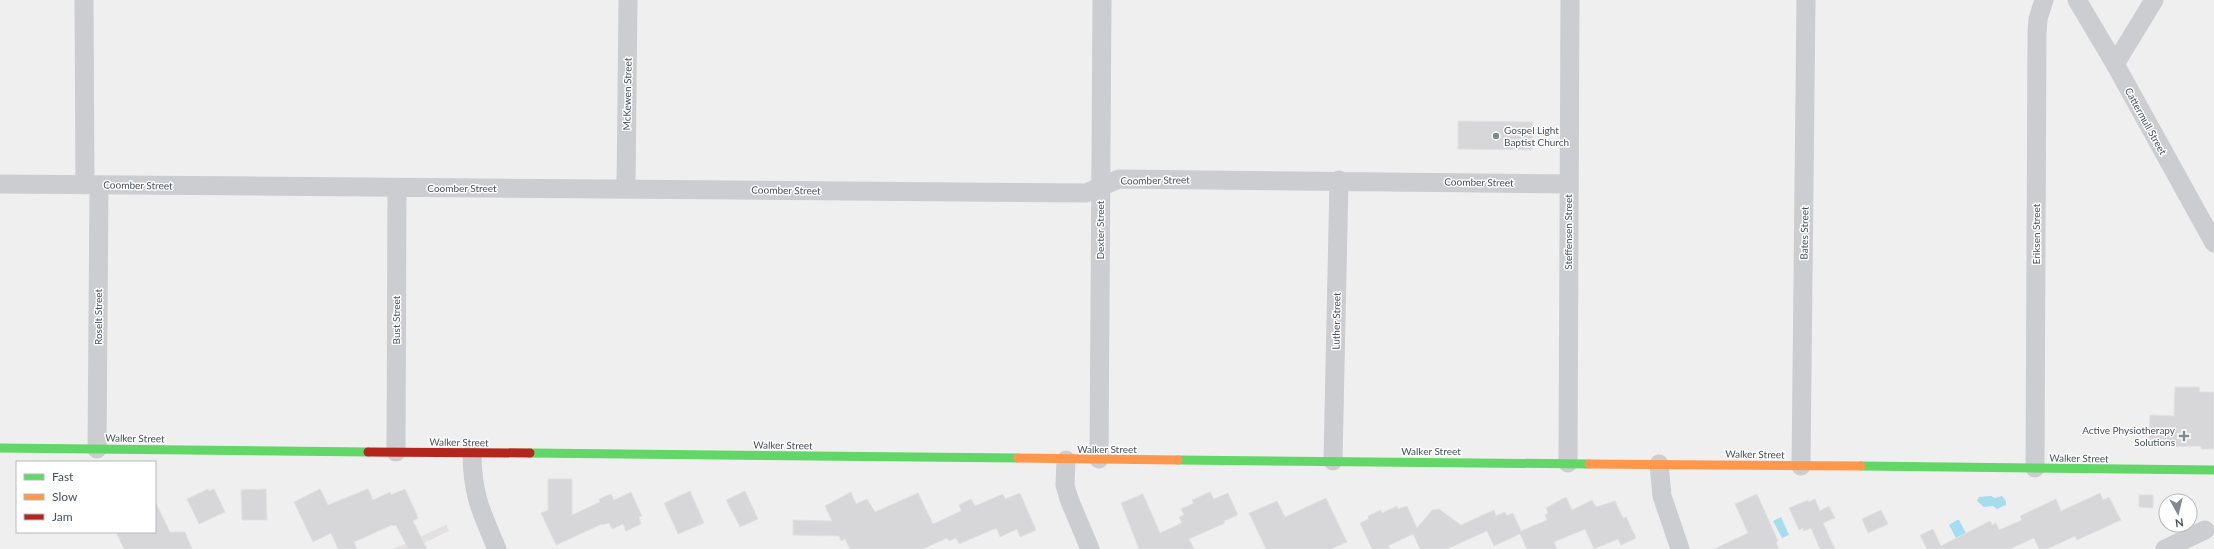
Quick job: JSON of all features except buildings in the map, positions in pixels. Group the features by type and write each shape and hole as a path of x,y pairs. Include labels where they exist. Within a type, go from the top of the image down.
{"main road":[{"name":"Walker Street","path":"0,448 1066,460 1568,463 2214,470"}],"street":[{"name":"Roselt Street","path":"84,0 92,185 97,449"},
{"name":"McKewen Street","path":"626,188 628,0"},
{"name":"Dexter Street","path":"1099,459 1102,0"},
{"name":"Steffensen Street","path":"1568,463 1570,0"},
{"name":"Bates Street","path":"1801,466 1806,0"},
{"name":"Eriksen Street","path":"2035,468 2037,33 2038,19 2044,0"},
{"name":"Cattermull Street","path":"2077,0 2212,235"},
{"path":"2115,64 2154,0"},
{"name":"Coomber Street","path":"0,184 1086,193 1119,179 1339,180 1569,184"},
{"name":"Luther Street","path":"1333,461 1339,180"},
{"name":"Bust Street","path":"396,452 397,188"},
{"path":"472,453 472,480 476,497 497,549"},
{"path":"1066,460 1065,485 1069,499 1090,549"},
{"path":"1659,464 1662,496 1680,549"},
{"path":"2165,549 2205,530"}],"shaded area":[{"path":"446,525 449,531 411,549 393,549"}],"water":[{"path":"1991,496 1995,498 2002,496 2006,501 2006,505 1997,509 1993,506 1984,507 1977,501 1979,497"},
{"path":"1781,517 1789,535 1782,538 1773,521"},
{"path":"1959,520 1966,533 1956,538 1949,525"}],"traffic: fast":[{"path":"0,448 368,452"},
{"path":"530,453 1018,458"},
{"path":"1178,460 1589,464"},
{"path":"1861,466 2214,470"}],"traffic: slow":[{"path":"1018,458 1178,460"},
{"path":"1589,464 1861,466"}],"traffic: jam":[{"path":"368,452 530,453"}],"place":[{"name":"Gospel Light Baptist Church","path":"1496,136"},
{"name":"Active Physiotherapy Solutions","path":"2184,436"}]}
